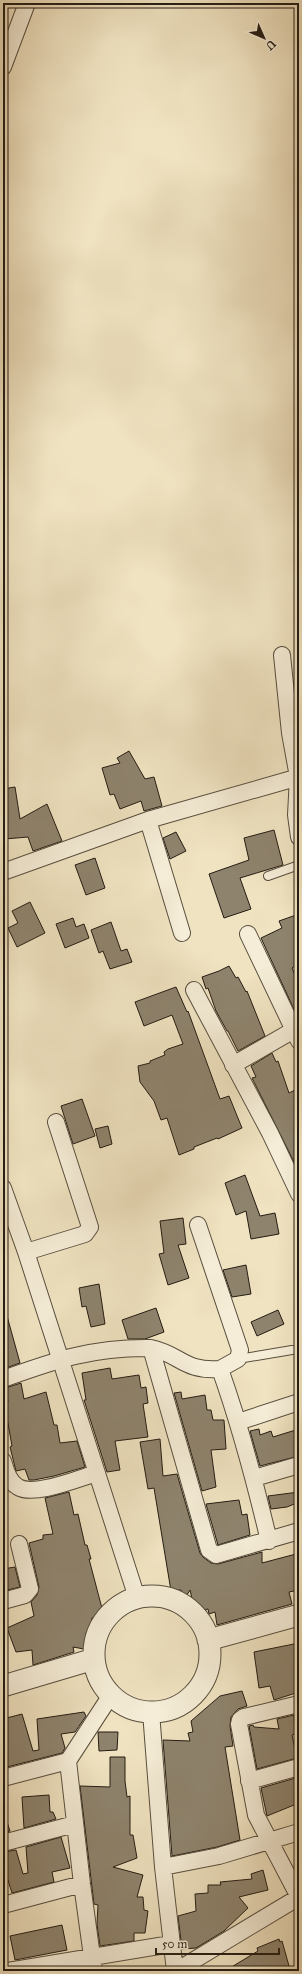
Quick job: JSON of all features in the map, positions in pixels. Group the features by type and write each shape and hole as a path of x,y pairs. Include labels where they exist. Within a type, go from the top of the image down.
{"street":[{"path":"3,67 27,3"},
{"path":"282,655 290,733 299,777 296,815 299,837"},
{"path":"3,872 148,820 299,777"},
{"path":"148,820 182,933"},
{"path":"233,1064 297,1033 248,934"},
{"path":"194,990 270,1133 299,1194"},
{"path":"26,1252 85,1234 90,1227 56,1122"},
{"path":"3,1188 26,1252 59,1359 137,1598"},
{"path":"3,1379 59,1359 98,1351 151,1348 158,1349 187,1365 198,1369 220,1369 238,1359 240,1350 239,1342 198,1225"},
{"path":"151,1348 209,1550 216,1555 269,1541 299,1531"},
{"path":"220,1369 238,1422 254,1478 269,1541"},
{"path":"238,1422 299,1402"},
{"path":"3,1461 12,1482 19,1488 27,1490 42,1489 96,1473"},
{"path":"254,1478 299,1465"},
{"path":"3,1601 26,1595 30,1589 19,1544"},
{"path":"150,1596 163,1597 187,1607 200,1622 208,1640 210,1658 206,1675 197,1690 185,1702 169,1709 151,1712 136,1710 123,1705 111,1695 100,1679 94,1660 98,1633 104,1621 113,1611 124,1603 137,1598 150,1596"},
{"path":"208,1640 299,1615"},
{"path":"3,1686 94,1660"},
{"path":"93,1964 68,1761 111,1695"},
{"path":"151,1712 163,1867 175,1971 299,1897 256,1815 239,1727 240,1720 299,1704"},
{"path":"3,1778 68,1761"},
{"path":"250,1781 299,1767"},
{"path":"3,1843 75,1824"},
{"path":"163,1867 220,1856 268,1840 299,1832"},
{"path":"3,1905 82,1884"},
{"path":"8,1971 93,1964 171,1944"}],"lane":[{"path":"268,876 299,865"},
{"path":"238,1359 292,1350"}],"building":[{"path":"129,751 145,779 154,777 162,806 144,811 141,801 120,809 114,794 110,795 102,768 120,763 117,758"},
{"path":"15,787 20,819 47,804 62,841 33,851 28,837 5,839 3,830 3,789"},
{"path":"274,830 283,865 240,878 251,909 224,918 209,874 249,860 244,838"},
{"path":"176,832 186,851 170,859 163,838"},
{"path":"95,858 105,888 86,895 75,865"},
{"path":"30,902 45,933 17,947 8,928 18,923 12,911"},
{"path":"299,914 299,963 292,968 299,984 298,1018 261,938 282,928 279,921"},
{"path":"73,918 76,927 84,924 89,938 65,948 56,924"},
{"path":"111,922 121,951 127,949 132,962 110,969 103,951 99,953 91,930"},
{"path":"229,966 236,978 238,977 246,992 247,991 265,1036 238,1051 216,1011 208,988 206,989 202,977"},
{"path":"176,987 187,1012 188,1011 220,1099 229,1096 242,1128 218,1139 217,1138 194,1147 194,1149 179,1155 167,1118 161,1120 154,1101 140,1082 138,1066 150,1063 150,1061 165,1055 164,1052 168,1049 183,1044 172,1015 144,1026 135,1002"},
{"path":"272,1053 276,1062 278,1061 289,1093 299,1088 299,1172 252,1078 256,1077 251,1066"},
{"path":"82,1099 95,1136 73,1144 61,1106"},
{"path":"108,1126 112,1144 100,1148 95,1129"},
{"path":"245,1175 260,1216 275,1213 279,1234 251,1239 246,1211 236,1215 225,1183"},
{"path":"183,1218 186,1244 178,1245 189,1278 168,1285 159,1254 164,1253 160,1221"},
{"path":"246,1265 251,1294 232,1297 223,1270"},
{"path":"99,1284 105,1324 91,1327 86,1306 82,1307 79,1288"},
{"path":"156,1308 164,1332 145,1339 128,1339 122,1320"},
{"path":"278,1310 284,1324 257,1336 251,1322"},
{"path":"7,1316 20,1363 3,1369 3,1317"},
{"path":"110,1368 112,1379 139,1375 141,1388 146,1387 148,1403 143,1404 148,1437 115,1441 120,1470 107,1472 84,1400 86,1400 82,1373"},
{"path":"21,1383 24,1399 46,1392 54,1425 57,1425 60,1443 77,1441 85,1467 34,1480 29,1480 25,1469 16,1471 10,1447 12,1446 4,1401 8,1401 5,1388"},
{"path":"181,1392 182,1399 205,1395 207,1410 211,1410 213,1420 224,1420 226,1449 211,1450 216,1487 202,1491 174,1393"},
{"path":"259,1429 260,1435 271,1431 273,1437 299,1429 299,1456 260,1466 250,1431"},
{"path":"160,1439 163,1476 177,1474 200,1553 203,1557 211,1563 218,1564 262,1552 262,1563 296,1554 299,1564 299,1590 289,1592 292,1604 217,1625 215,1612 209,1614 208,1609 195,1612 190,1590 182,1603 181,1590 171,1591 154,1488 148,1489 140,1442"},
{"path":"69,1492 74,1515 78,1514 85,1545 87,1545 91,1559 89,1559 104,1616 92,1618 92,1633 86,1633 84,1649 73,1647 74,1652 33,1665 32,1650 16,1652 7,1628 34,1616 31,1602 37,1595 39,1587 29,1543 43,1539 43,1535 53,1534 45,1498"},
{"path":"299,1492 299,1502 287,1507 271,1509 268,1496"},
{"path":"239,1500 242,1515 247,1514 250,1535 218,1545 206,1504"},
{"path":"15,1567 20,1587 3,1591 3,1569"},
{"path":"299,1643 299,1692 274,1700 270,1686 259,1688 254,1652"},
{"path":"242,1691 247,1706 238,1709 231,1717 230,1726 233,1746 225,1747 240,1840 217,1847 172,1856 163,1740 190,1741 188,1733 193,1732 191,1721 220,1696"},
{"path":"84,1712 86,1716 75,1732 61,1734 65,1748 62,1753 3,1768 3,1719 22,1714 33,1751 39,1750 37,1719"},
{"path":"294,1715 295,1734 292,1735 297,1758 257,1769 249,1726 253,1725 254,1727 279,1729 277,1719"},
{"path":"98,1732 118,1732 117,1750 99,1751"},
{"path":"110,1757 125,1757 127,1797 130,1796 130,1835 133,1835 137,1858 113,1867 143,1875 137,1897 143,1897 144,1910 148,1911 145,1933 134,1933 134,1941 100,1946 97,1924 98,1905 94,1904 80,1786 110,1787"},
{"path":"299,1777 299,1803 267,1816 261,1788"},
{"path":"49,1795 50,1812 53,1812 56,1819 24,1828 22,1797"},
{"path":"3,1819 6,1819 10,1831 3,1833"},
{"path":"61,1837 70,1868 52,1872 54,1882 12,1893 7,1877 3,1879 3,1852 16,1850 23,1874 28,1873 26,1847"},
{"path":"263,1870 268,1890 239,1897 248,1908 224,1931 196,1948 182,1949 178,1916 196,1911 195,1894 208,1893 208,1885 221,1885 220,1882 252,1879 251,1874"},
{"path":"62,1925 67,1950 15,1960 10,1936"},
{"path":"279,1939 280,1942 282,1941 289,1966 278,1971 225,1971 258,1951 257,1948"}]}
